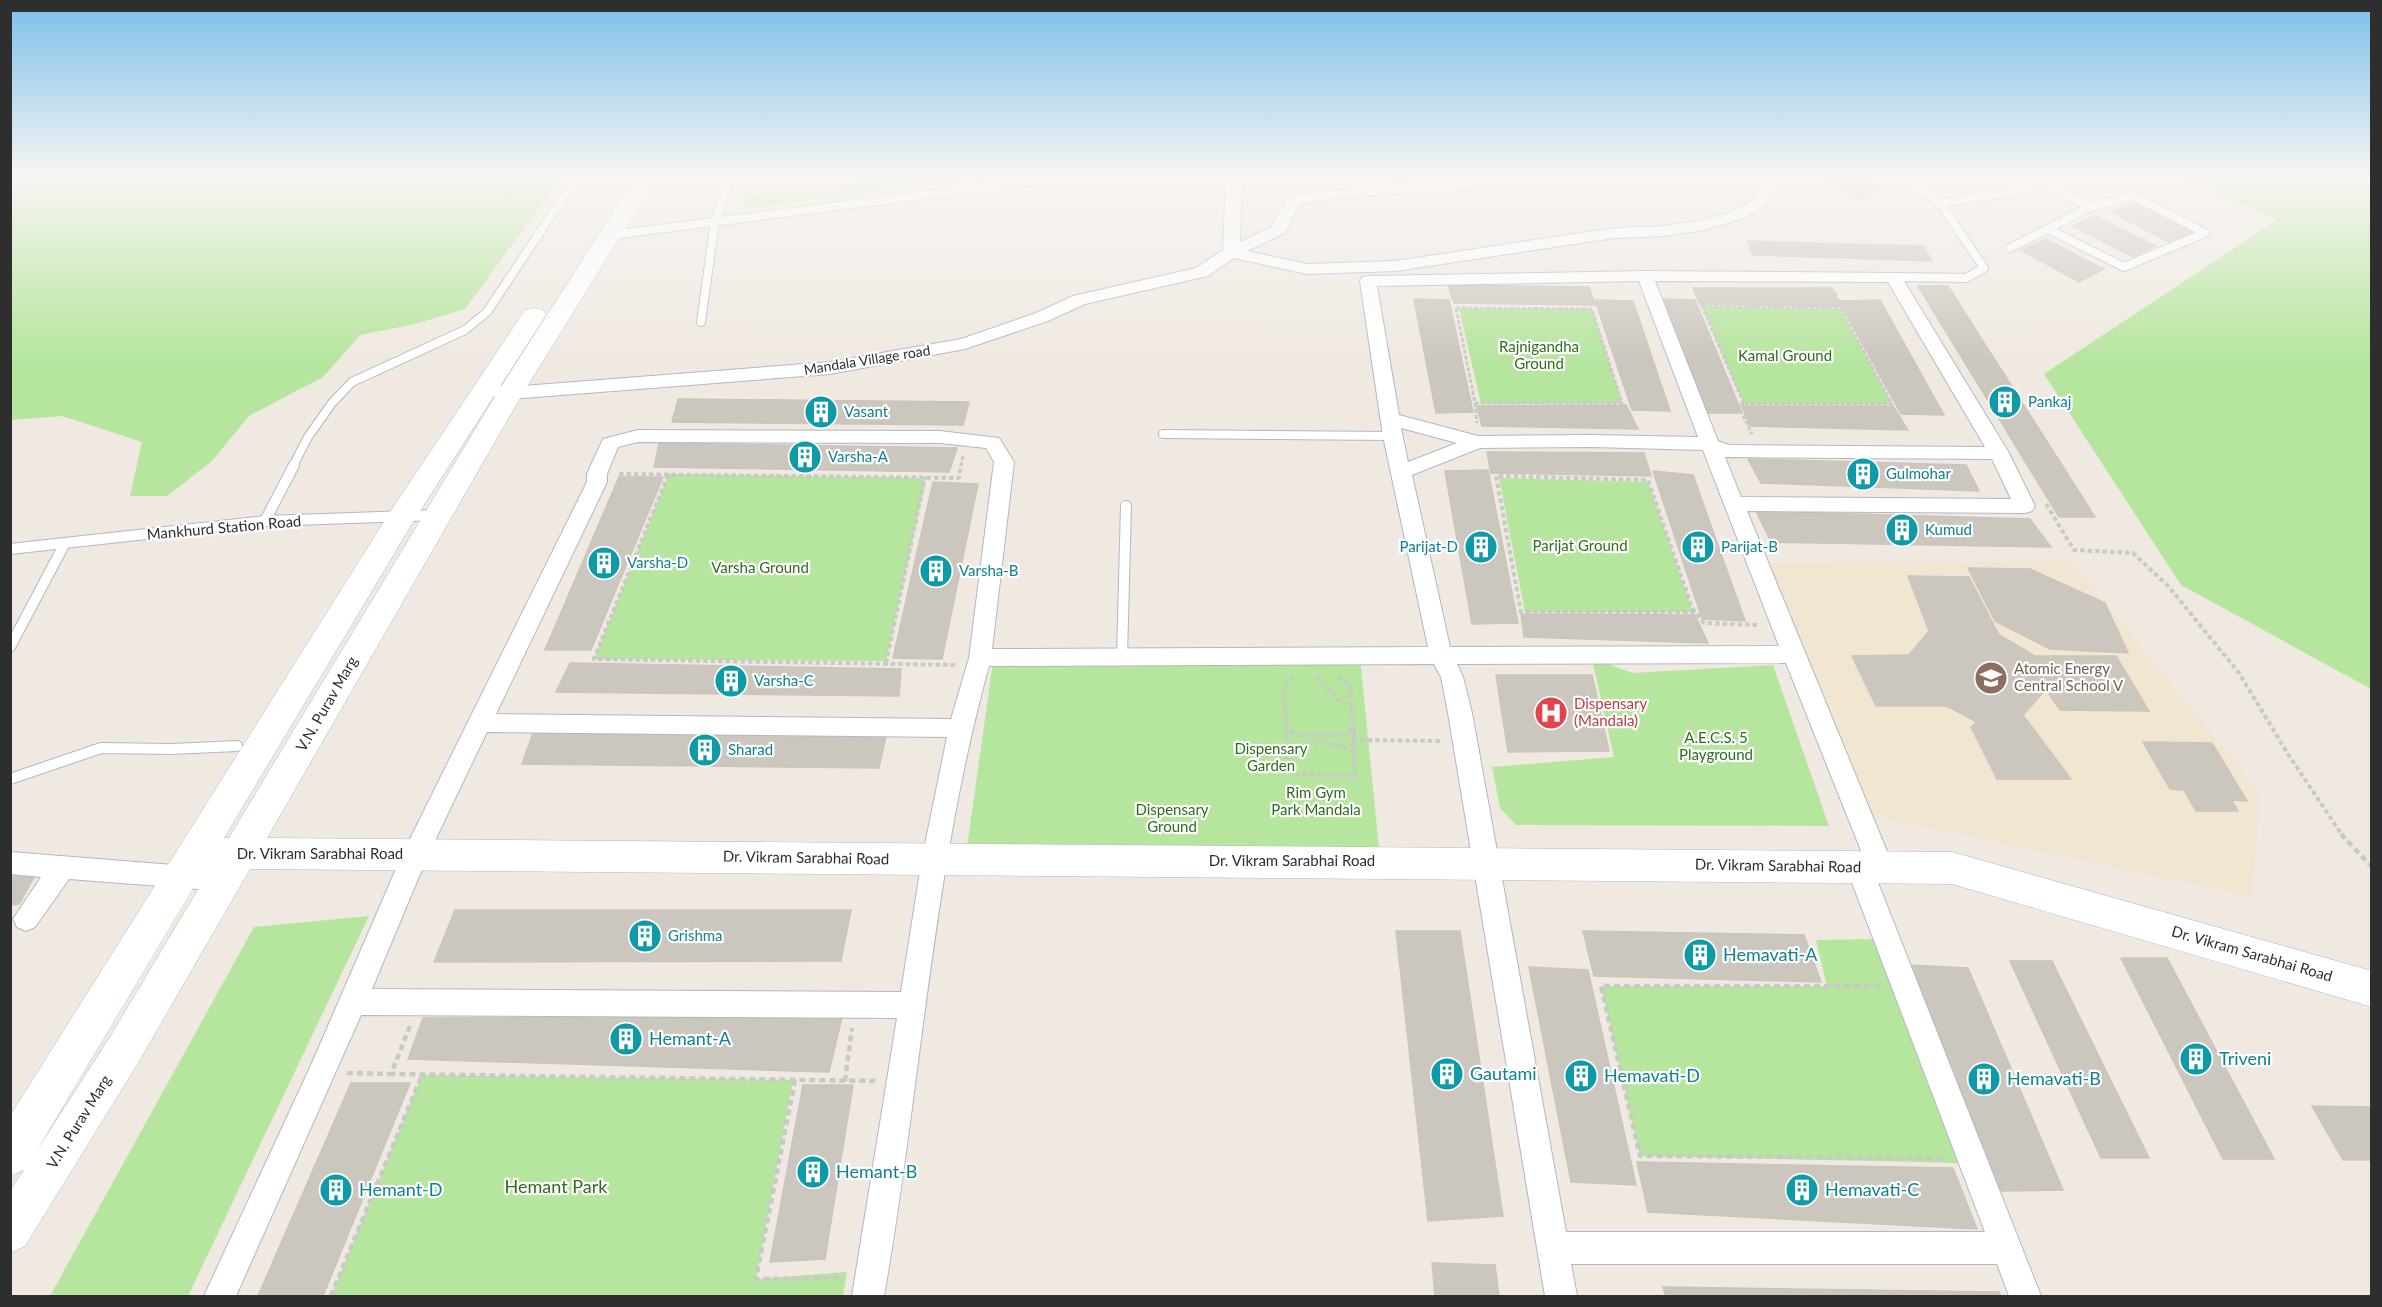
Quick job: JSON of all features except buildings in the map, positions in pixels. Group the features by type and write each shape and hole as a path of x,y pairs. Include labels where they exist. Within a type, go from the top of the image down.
{"street":[{"name":"V.N. Purav Marg","path":"10,1155 402,516 498,391 596,239"},
{"path":"1232,239 1231,252 1307,269 1421,263 1575,239"},
{"name":"Mandala Village road","path":"498,391 830,368 916,354 965,344 1042,317 1079,300 1202,272 1231,252 1259,239"},
{"path":"1645,276 1708,444 1735,504 1793,654 1869,866 1905,986 2025,1296"},
{"path":"1561,1296 1465,741 1452,677 1441,655 1401,472 1368,281 1645,276 1893,278 1999,453 2025,506 1735,504"},
{"name":"V.N. Purav Marg","path":"10,1232 124,1050 438,515 498,391"},
{"path":"1392,427 1478,442 1593,441 1708,444 1727,451 1999,453"},
{"path":"220,1296 322,1073 416,855 597,482 597,474 610,443 638,436 967,439 992,442 1004,462 979,661 962,728 935,859 870,1287"},
{"path":"1401,472 1478,442"},
{"path":"979,661 1122,657 1793,654"},
{"path":"480,723 962,728"},
{"name":"Dr. Vikram Sarabhai Road","path":"188,865 231,867 416,855 1486,862 1952,868 2372,989"},
{"path":"10,863 62,868 188,865"},
{"path":"26,919 62,868"},
{"path":"353,1002 912,1005"},
{"path":"1552,1248 2006,1248"}],"lane":[{"path":"265,521 308,437 332,403 352,382 465,330 487,312 535,239"},
{"path":"701,322 713,239"},
{"path":"1893,278 1966,278 1984,268 1964,239"},
{"path":"2010,248 2028,239"},
{"path":"2068,239 2124,267 2191,239"},
{"path":"1163,434 1392,427"},
{"path":"1122,657 1126,506"},
{"name":"Mankhurd Station Road","path":"10,549 265,521 438,515"},
{"path":"10,647 64,544"},
{"path":"10,779 101,748 171,749 237,746"}],"path":[{"path":"1760,451 1738,405 1892,404 1841,309 1829,277"},
{"path":"1744,404 1702,306 1841,309"},
{"path":"1475,403 1622,403 1592,309 1456,308 1475,403 1478,442"},
{"path":"597,474 959,478 967,439"},
{"path":"668,475 594,659 886,663 979,661"},
{"path":"1695,612 1521,612 1496,476 1648,480 1692,608 1704,623 1782,626"},
{"path":"886,663 925,477"},
{"path":"2133,553 2169,587 2239,673 2288,754 2343,836 2372,867"},
{"path":"1324,677 1294,676 1284,687 1286,767 1294,774 1355,776 1353,727"},
{"path":"1315,677 1337,699 1351,707"},
{"path":"1333,677 1341,677 1350,685 1354,740 1465,741"},
{"path":"1286,729 1296,735 1345,735 1353,727"},
{"path":"1287,750 1298,745 1344,744 1354,752"},
{"path":"1905,986 1601,986 1640,1156 1972,1158"},
{"path":"391,1074 418,1003"},
{"path":"845,1081 855,1005"},
{"path":"322,1073 900,1082"},
{"path":"331,1296 422,1075"},
{"path":"795,1080 756,1279 870,1287"}],"shaded area":[{"name":"Atomic Energy Central School V","path":"2071,561 2260,792 2252,897 1873,816 1768,563"}],"green space":[{"path":"11,239 516,239 465,309 415,324 360,335 323,377 249,416 212,461 167,496 130,496 142,442 62,416 11,420"},
{"path":"2248,239 2371,239 2371,689 2181,585 2044,374"},
{"name":"Kamal Ground","path":"1702,306 1841,309 1892,404 1744,404"},
{"name":"Rajnigandha Ground","path":"1459,308 1592,309 1622,403 1481,404"},
{"name":"Varsha Ground","path":"669,474 926,478 886,661 594,659"},
{"name":"Parijat Ground","path":"1499,478 1648,482 1693,612 1525,612"},
{"name":"Dispensary Garden","path":"1360,658 1380,858 966,854 993,662"},
{"name":"A.E.C.S. 5 Playground","path":"1593,663 1608,664 1632,673 1773,665 1829,826 1516,825 1500,808 1492,767 1614,757"},
{"path":"369,916 188,1296 50,1296 254,927"},
{"path":"1879,939 1963,1163 1640,1156 1601,986 1827,986 1816,940"},
{"name":"Hemant Park","path":"422,1075 793,1080 756,1279 847,1272 843,1296 331,1296"}],"place":[{"name":"Pankaj","path":"2005,402"},
{"name":"Vasant","path":"821,412"},
{"name":"Varsha-A","path":"805,457"},
{"name":"Gulmohar","path":"1863,474"},
{"name":"Kumud","path":"1902,530"},
{"name":"Parijat-D","path":"1481,547"},
{"name":"Parijat-B","path":"1698,547"},
{"name":"Varsha-D","path":"604,563"},
{"name":"Varsha-B","path":"936,571"},
{"name":"Atomic Energy Central School V","path":"1991,678"},
{"name":"Varsha-C","path":"731,681"},
{"name":"Dispensary (Mandala)","path":"1551,713"},
{"name":"Sharad","path":"705,750"},
{"name":"Grishma","path":"645,936"},
{"name":"Hemavati-A","path":"1700,955"},
{"name":"Hemant-A","path":"626,1039"},
{"name":"Triveni","path":"2196,1059"},
{"name":"Gautami","path":"1447,1074"},
{"name":"Hemavati-D","path":"1581,1076"},
{"name":"Hemavati-B","path":"1984,1079"},
{"name":"Hemant-B","path":"813,1172"},
{"name":"Hemant-D","path":"336,1190"},
{"name":"Hemavati-C","path":"1802,1190"}],"park label":[{"name":"Rim Gym Park Mandala","path":"1316,802"},
{"name":"Dispensary Ground","path":"1172,818"}]}
